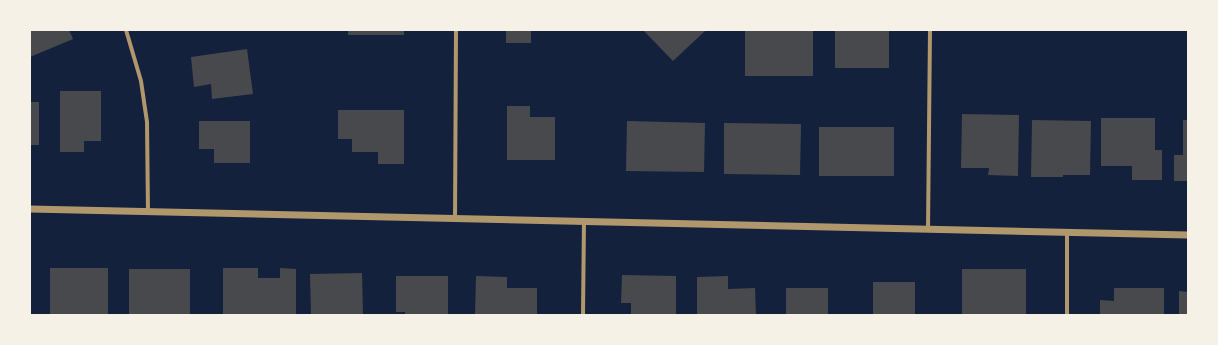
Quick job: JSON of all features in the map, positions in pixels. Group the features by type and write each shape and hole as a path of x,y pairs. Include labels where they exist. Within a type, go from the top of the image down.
{"street":[{"path":"126,30 141,81 147,122 148,213"},
{"path":"455,220 456,30"},
{"path":"928,230 930,30"},
{"path":"30,209 455,220 584,220 928,230 1188,235"},
{"path":"583,315 584,220"},
{"path":"1067,232 1067,315"}],"building":[{"path":"30,30 69,30 73,39 30,57"},
{"path":"348,30 404,30 404,35 348,35"},
{"path":"506,30 531,30 531,43 506,43"},
{"path":"643,30 706,30 673,61"},
{"path":"745,30 813,30 813,76 745,76"},
{"path":"835,30 889,30 889,68 835,68"},
{"path":"247,49 253,94 212,99 211,84 194,87 191,57"},
{"path":"60,91 101,91 101,141 84,141 84,152 60,152"},
{"path":"30,102 39,102 39,145 30,145"},
{"path":"507,106 530,106 530,117 555,117 555,160 507,160"},
{"path":"338,110 404,110 404,164 378,164 378,152 352,152 352,139 338,139"},
{"path":"962,114 1019,115 1018,176 988,175 989,168 961,168"},
{"path":"1101,118 1155,118 1155,150 1162,150 1162,180 1132,180 1132,166 1101,166"},
{"path":"1032,120 1091,121 1090,175 1031,177"},
{"path":"1183,120 1188,120 1188,181 1174,181 1174,155 1183,155"},
{"path":"199,121 250,121 250,163 214,163 214,149 199,149"},
{"path":"627,121 705,123 704,172 626,171"},
{"path":"724,123 801,124 800,175 724,174"},
{"path":"819,127 894,127 894,176 819,176"},
{"path":"50,268 108,268 108,315 50,315"},
{"path":"223,268 258,268 258,278 280,278 280,268 296,269 296,315 223,315"},
{"path":"129,269 190,269 190,315 129,315"},
{"path":"962,269 1026,269 1026,315 962,315"},
{"path":"362,273 363,315 311,315 310,274"},
{"path":"622,275 676,276 676,315 631,315 631,303 621,303"},
{"path":"396,276 448,276 448,315 405,315 405,312 396,312"},
{"path":"476,276 507,277 507,288 537,288 537,315 475,315"},
{"path":"728,276 728,289 755,288 756,315 697,315 697,277"},
{"path":"873,282 915,282 915,315 873,315"},
{"path":"786,288 828,288 828,315 786,315"},
{"path":"1114,288 1164,288 1164,315 1100,315 1100,300 1114,301"},
{"path":"1179,291 1188,292 1188,315 1179,315"}]}
